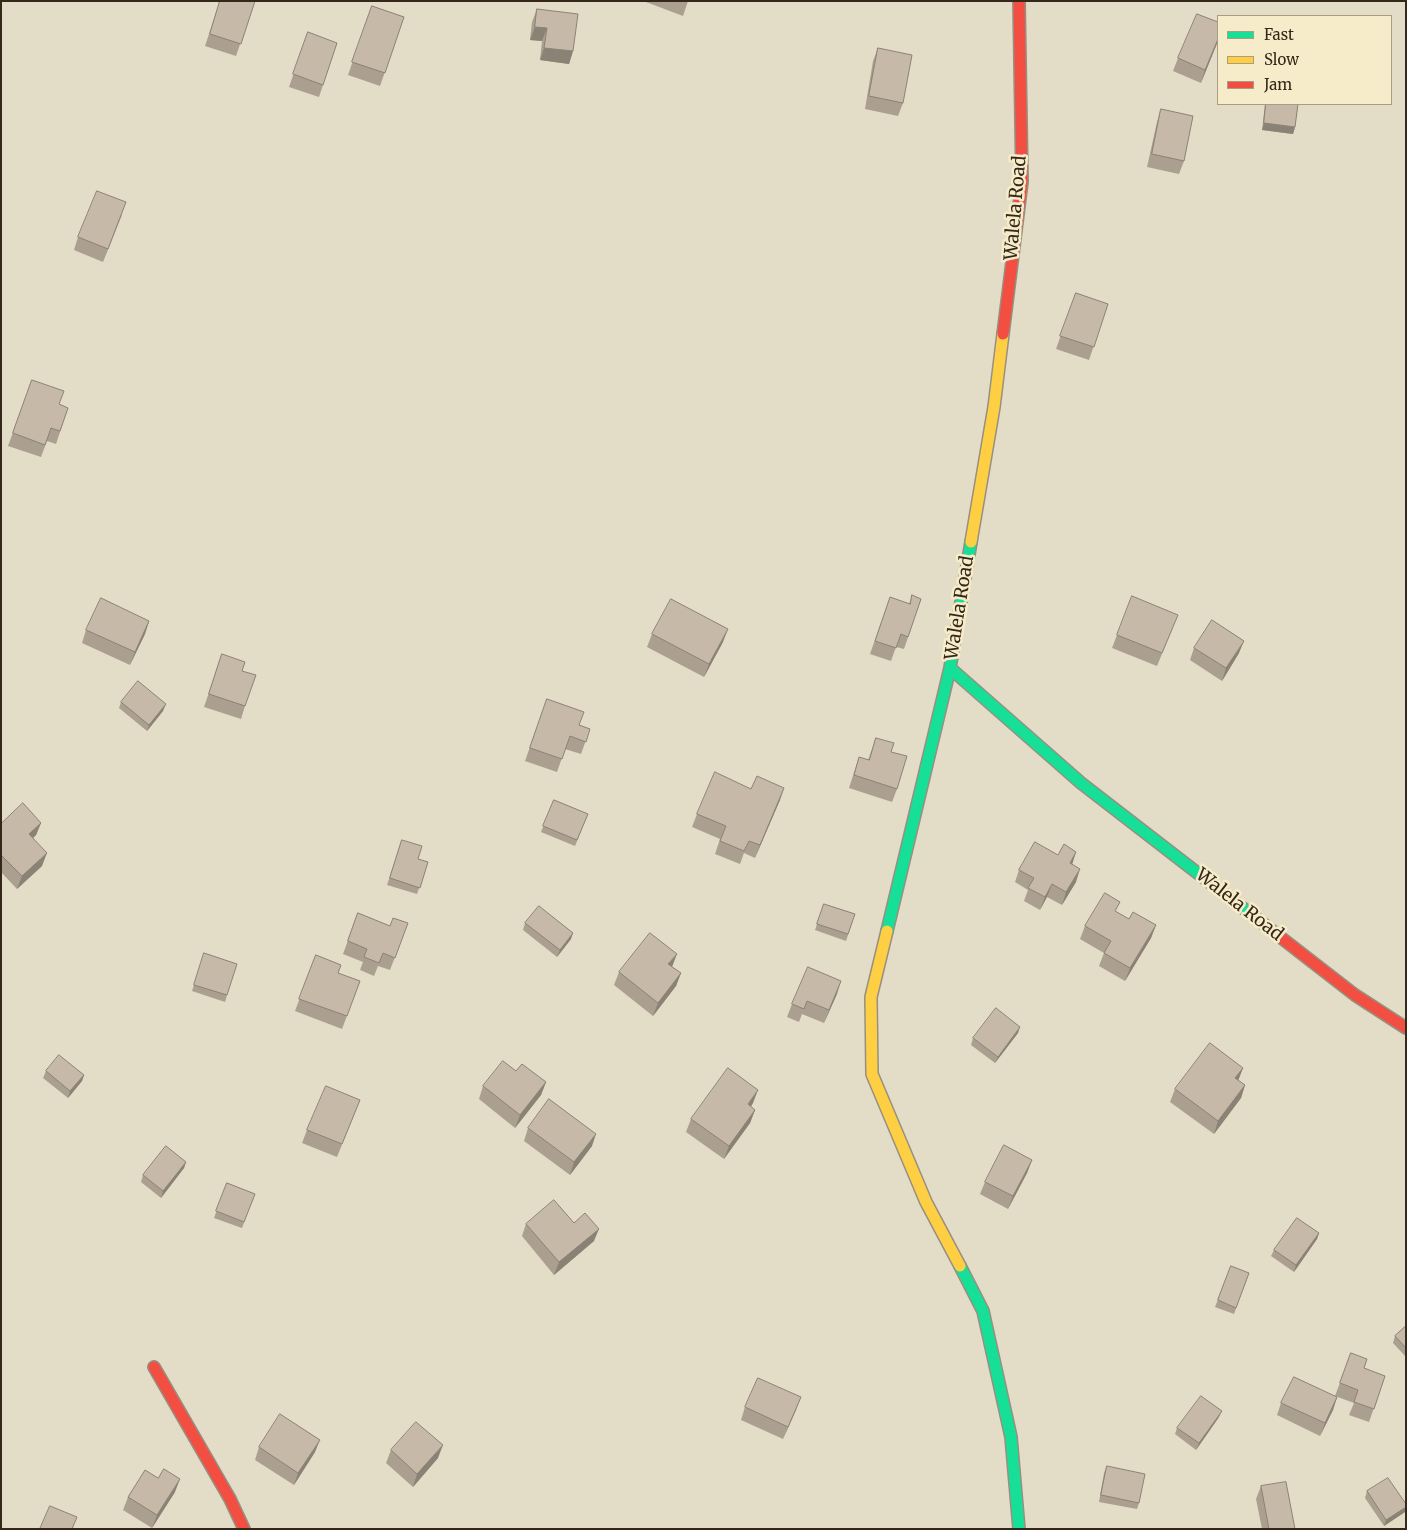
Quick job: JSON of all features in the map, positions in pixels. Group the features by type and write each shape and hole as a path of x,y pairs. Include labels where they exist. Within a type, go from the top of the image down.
{"street":[{"name":"Walela Road","path":"1019,1 1022,182 994,407 950,668 1081,783 1355,995 1406,1028"},
{"path":"950,668 871,997 872,1074 926,1202 983,1311 1011,1437 1019,1529"},
{"path":"154,1367 230,1499 244,1529"}],"building":[{"path":"220,1 255,1 241,44 210,34"},
{"path":"372,6 404,17 385,73 352,62"},
{"path":"537,9 578,14 573,51 544,48 547,28 535,27"},
{"path":"1197,14 1217,22 1217,41 1205,70 1178,58"},
{"path":"308,32 337,43 323,85 293,74"},
{"path":"878,48 912,55 903,103 869,96"},
{"path":"1266,105 1298,105 1295,127 1264,123"},
{"path":"1161,109 1193,116 1184,161 1152,154"},
{"path":"97,191 126,202 108,249 78,237"},
{"path":"1076,293 1108,304 1094,347 1060,336"},
{"path":"32,380 64,391 59,404 68,408 60,431 51,428 45,445 13,433"},
{"path":"912,595 921,599 908,637 901,634 896,648 875,641 890,597 910,604"},
{"path":"1132,596 1178,615 1162,653 1117,635"},
{"path":"101,598 149,621 135,652 86,630"},
{"path":"671,599 728,629 709,664 652,634"},
{"path":"1212,620 1244,641 1226,668 1194,648"},
{"path":"222,654 245,662 242,671 256,675 245,706 209,694"},
{"path":"138,681 166,704 149,725 121,702"},
{"path":"547,699 584,712 579,725 590,729 586,742 570,736 562,759 530,748"},
{"path":"876,738 894,743 891,752 907,756 897,789 854,775 859,757 869,760"},
{"path":"715,772 751,789 757,776 784,788 760,845 749,841 744,851 720,841 726,826 697,814"},
{"path":"554,800 588,814 577,840 543,826"},
{"path":"23,803 41,823 29,834 47,853 22,876 1,855 1,824"},
{"path":"402,840 422,846 418,859 428,862 420,888 390,878"},
{"path":"1035,842 1058,855 1064,844 1076,852 1070,863 1080,869 1066,892 1052,884 1045,897 1028,888 1034,878 1019,870"},
{"path":"1105,893 1120,902 1115,911 1129,919 1133,912 1156,925 1130,968 1104,953 1111,941 1085,926"},
{"path":"824,904 855,914 848,934 817,924"},
{"path":"539,906 573,933 560,950 525,923"},
{"path":"358,913 390,926 393,918 408,923 395,958 383,953 379,963 364,957 367,949 348,941"},
{"path":"650,933 677,954 668,964 681,973 658,1003 619,972"},
{"path":"204,953 237,964 227,995 194,985"},
{"path":"316,955 341,965 338,973 360,981 347,1016 299,999"},
{"path":"808,967 841,981 829,1010 807,1001 804,1009 792,1004"},
{"path":"996,1008 1020,1027 998,1057 973,1038"},
{"path":"1210,1043 1243,1068 1235,1078 1245,1085 1218,1121 1175,1089"},
{"path":"59,1055 84,1075 70,1091 46,1071"},
{"path":"503,1061 516,1071 522,1064 546,1082 520,1115 483,1086"},
{"path":"728,1068 758,1090 748,1104 755,1110 729,1146 691,1119"},
{"path":"326,1086 360,1100 342,1144 307,1130"},
{"path":"549,1099 596,1134 574,1162 528,1128"},
{"path":"1004,1145 1032,1160 1013,1196 985,1182"},
{"path":"166,1146 186,1162 163,1191 143,1175"},
{"path":"227,1183 255,1194 244,1222 216,1211"},
{"path":"554,1200 574,1223 585,1213 599,1229 559,1262 526,1224"},
{"path":"1297,1218 1319,1233 1296,1265 1274,1250"},
{"path":"1231,1266 1249,1273 1236,1308 1218,1300"},
{"path":"1406,1326 1406,1348 1395,1336"},
{"path":"1351,1353 1367,1359 1364,1368 1385,1376 1374,1409 1354,1402 1358,1390 1340,1383"},
{"path":"1294,1377 1337,1397 1325,1423 1281,1403"},
{"path":"758,1378 801,1397 788,1427 745,1407"},
{"path":"1201,1396 1222,1411 1199,1443 1177,1428"},
{"path":"280,1414 320,1440 298,1473 259,1447"},
{"path":"416,1422 443,1445 417,1474 391,1450"},
{"path":"1107,1466 1145,1474 1139,1503 1101,1495"},
{"path":"164,1469 180,1479 157,1515 128,1497 145,1470 158,1478"},
{"path":"1388,1478 1406,1504 1406,1507 1386,1520 1367,1491"},
{"path":"1286,1482 1295,1529 1269,1529 1261,1486"},
{"path":"50,1506 77,1517 72,1529 40,1529"}],"traffic: fast":[{"path":"887,931 950,668 971,542"},
{"path":"950,668 1081,783 1257,919"},
{"path":"960,1266 983,1311 1011,1437 1019,1529"}],"traffic: slow":[{"path":"971,542 994,407 1003,334"},
{"path":"887,931 871,997 872,1074 926,1202 960,1266"}],"traffic: jam":[{"path":"1003,334 1022,182 1019,1"},
{"path":"1257,919 1355,995 1406,1028"},
{"path":"154,1367 230,1499 244,1529"}]}
